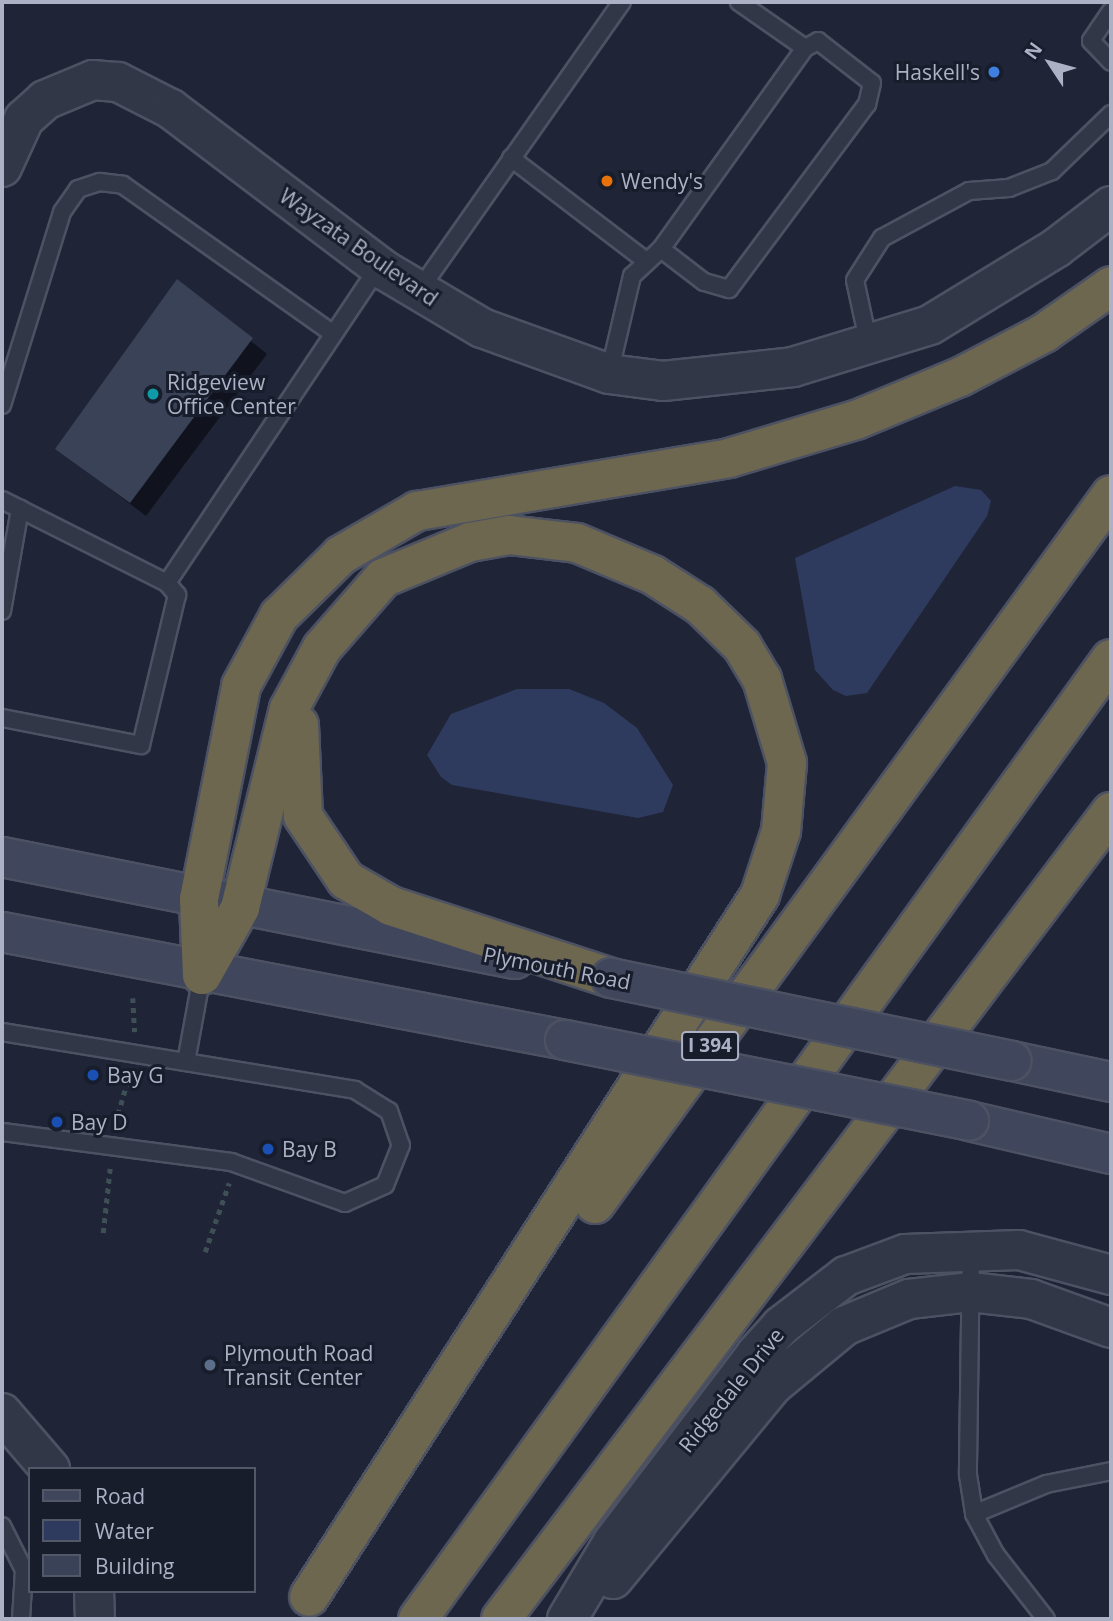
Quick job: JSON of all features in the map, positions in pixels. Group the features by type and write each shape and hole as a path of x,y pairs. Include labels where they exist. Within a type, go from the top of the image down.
{"highway":[{"path":"202,975 199,899 241,686 279,616 341,555 417,511 729,458 856,420 960,377 1044,333 1111,286"},
{"name":"I 394","path":"301,1608 1111,495"},
{"path":"202,975 240,908 278,734 302,681 322,648 383,578 470,541 547,537 601,551 653,575 722,625 762,679 787,763 774,861 720,964 301,1608"},
{"path":"418,1619 1111,659"},
{"path":"302,681 296,775 303,816 346,880 391,906 611,978"},
{"path":"501,1619 583,1519 973,988 1111,788"},
{"path":"973,988 1111,812"}],"main road":[{"name":"Plymouth Road","path":"2,857 240,908 611,978 1111,1082"},
{"path":"2,932 202,975 565,1040 969,1121 1111,1154"}],"street":[{"name":"Wayzata Boulevard","path":"2,167 24,119 45,100 93,80 118,82 171,109 379,266 418,292 522,345 609,374 663,381 731,377 869,347 930,325 986,294 1111,206"},
{"name":"Ridgedale Drive","path":"572,1614 612,1542 781,1326 873,1264 905,1254 971,1250 1056,1256 1111,1275"},
{"name":"Ridgedale Drive","path":"572,1614 626,1569 735,1427 802,1356 876,1310 909,1299 970,1293 1031,1299 1111,1328"},
{"path":"2,1413 48,1467"},
{"path":"94,1593 95,1619"}],"lane":[{"path":"418,292 622,2"},
{"path":"740,2 804,48"},
{"path":"1111,11 1091,41 1111,62"},
{"path":"609,374 625,290 646,261 662,249 804,48 818,41 865,76 874,93 867,104 729,289 704,282 662,249"},
{"path":"869,347 855,281 882,238 953,197 1009,188 1052,172 1111,114"},
{"path":"511,158 646,261"},
{"path":"2,405 62,212 78,189 100,181 123,186 331,332"},
{"path":"166,583 331,332 379,266"},
{"path":"2,500 166,583 177,595 141,745 2,718"},
{"path":"2,611 20,509"},
{"path":"186,1062 202,975"},
{"path":"2,1032 355,1090 389,1111 398,1126 401,1146 385,1185 345,1203 231,1162 2,1132"},
{"path":"971,1250 968,1475 974,1514 996,1555 1046,1619"},
{"path":"974,1514 1046,1484 1111,1471"},
{"path":"2,1528 24,1570 21,1619"}],"path":[{"path":"103,1233 113,1147 132,1054 133,998"},
{"path":"205,1252 231,1162"}],"water":[{"path":"955,486 981,490 991,501 987,516 867,693 846,696 833,690 815,670 795,558"},
{"path":"517,689 569,689 604,703 637,728 673,785 663,812 638,818 452,785 441,777 427,755 451,714"}],"building":[{"name":"Ridgeview Office Center","path":"177,279 253,338 130,503 55,449"}],"place":[{"name":"Haskell's","path":"994,72"},
{"name":"Wendy's","path":"607,181"},
{"name":"Ridgeview Office Center","path":"153,394"},
{"name":"Bay G","path":"93,1075"},
{"name":"Bay D","path":"57,1122"},
{"name":"Bay B","path":"268,1149"},
{"name":"Plymouth Road Transit Center","path":"210,1365"}]}
